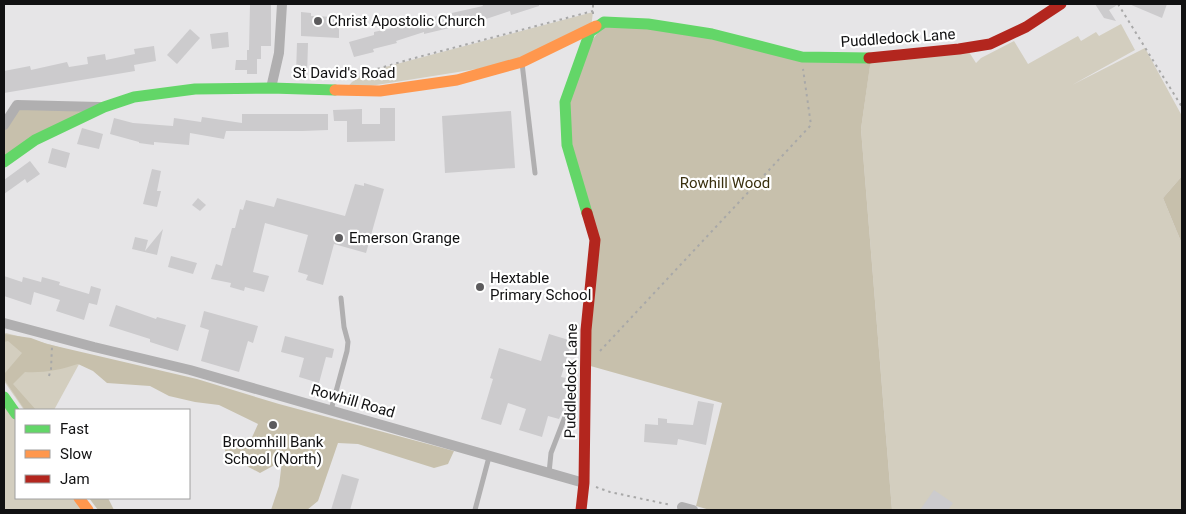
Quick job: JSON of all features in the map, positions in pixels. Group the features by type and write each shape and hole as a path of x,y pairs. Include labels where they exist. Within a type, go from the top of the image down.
{"street":[{"path":"271,88 279,52 282,4"},
{"name":"Puddledock Lane","path":"581,510 584,483 586,330 595,240 567,145 565,102 590,32 604,22 648,24 712,34 802,57 871,58 990,44 1026,26 1061,4"},
{"name":"St David's Road","path":"4,162 35,140 104,107 134,97 195,89 271,88 380,91 457,80 522,62 604,22"},
{"name":"St David's Road","path":"4,125 17,105 104,107"},
{"name":"Rowhill Road","path":"4,323 190,370 584,483"},
{"path":"4,397 15,413"},
{"path":"80,499 88,510"},
{"path":"682,507 694,510"}],"lane":[{"path":"522,62 535,173"},
{"path":"331,410 348,342 341,298"},
{"path":"549,474 551,452 568,409"},
{"path":"475,510 489,456"}],"path":[{"path":"344,90 351,82 370,71 420,56 576,17 593,11 593,4"},
{"path":"1118,4 1182,107"},
{"path":"600,351 811,125 802,57"},
{"path":"49,376 54,337"},
{"path":"584,483 610,492 682,507"}],"shaded area":[{"path":"593,12 591,28 521,62 345,90 352,82 370,71"},
{"path":"1121,24 1135,50 1072,85 1145,48 1182,116 1182,176 1163,198 1182,244 1182,510 892,510 861,129 871,58 969,52 976,63 981,58 1014,41 1028,64 1078,36 1081,41 1096,32 1099,36"},
{"path":"4,334 52,345 84,355 55,409 23,409 4,381"},
{"path":"4,398 15,413 15,499 79,499 88,510 4,510"}],"green space":[{"name":"Rowhill Wood","path":"604,24 648,25 802,58 871,59 861,129 892,510 710,510 696,506 722,403 587,365 596,240 568,144 566,102 581,56"},
{"path":"19,106 100,107 4,162 4,128"},
{"path":"1182,176 1182,244 1163,198"},
{"path":"4,334 31,338 47,344 197,379 279,404 454,451 448,464 434,468 358,444 338,443 318,501 307,510 271,510 279,486 282,461 260,473 239,462 227,459 224,446 249,444 258,424 219,405 169,396 150,386 107,383 93,371 78,364 52,371 25,372 13,384 35,409 24,409 4,379 4,372 22,353 8,341 4,342"},
{"path":"90,499 108,499 114,510 98,510"}],"building":[{"path":"250,4 271,4 271,46 261,46 261,59 257,59 257,74 247,74 247,70 235,70 236,60 247,60"},
{"path":"482,4 539,4 539,6 511,15 510,11 483,20 424,34 424,32 396,41 397,43 373,49 374,52 354,57 349,42 374,35 374,32 397,27 396,24 415,18 416,21 483,6"},
{"path":"1095,4 1119,4 1109,10 1116,21 1104,18"},
{"path":"1129,4 1167,4 1162,18"},
{"name":"Christ Apostolic Church","path":"301,12 311,13 311,16 336,17 335,26 339,26 339,38 301,36"},
{"path":"190,29 200,38 177,64 167,55"},
{"path":"228,32 229,47 212,49 210,34"},
{"path":"297,43 308,43 307,76 296,76"},
{"path":"154,46 156,61 134,65 135,71 4,93 4,71 30,66 31,70 67,62 69,67 88,64 87,57 105,54 106,60 135,54 134,49"},
{"path":"380,108 395,108 395,141 347,142 347,121 334,121 333,110 362,109 362,124 380,124"},
{"path":"511,111 515,168 445,173 442,116"},
{"path":"242,114 328,114 328,130 226,131 224,139 190,133 189,145 154,142 154,145 139,143 110,134 114,118 133,123 173,126 174,118 201,122 202,117 242,123"},
{"path":"82,128 103,134 99,149 77,144"},
{"path":"52,148 70,153 66,168 48,163"},
{"path":"30,161 40,174 27,183 25,179 4,194 4,180"},
{"path":"152,169 161,171 157,191 161,191 157,207 143,204"},
{"name":"Emerson Grange","path":"364,183 384,189 366,253 334,244 323,285 306,280 308,275 298,272 308,235 265,223 253,272 269,276 264,292 245,287 244,291 230,287 231,283 211,279 216,264 222,266 232,228 235,228 240,209 243,210 246,200 274,207 277,198 345,216 355,184 364,186"},
{"path":"198,198 206,205 200,211 192,205"},
{"path":"163,229 157,255 132,249 135,237 148,240 145,251"},
{"path":"171,256 197,263 193,274 168,267"},
{"path":"4,276 22,282 23,277 41,282 42,277 60,282 59,285 89,294 91,286 101,289 97,305 89,303 84,320 56,311 60,300 34,292 31,305 4,296"},
{"path":"116,305 156,319 157,317 186,325 178,351 150,342 150,339 109,326"},
{"path":"204,311 258,326 253,343 248,341 239,372 201,361 209,330 200,327"},
{"path":"549,334 572,341 561,377 566,378 563,387 567,389 563,405 565,406 559,419 548,416 542,437 519,430 526,409 508,403 501,425 481,419 493,379 490,378 499,348 541,361"},
{"path":"285,336 334,349 332,358 326,357 319,383 299,377 304,358 281,352"},
{"path":"698,401 714,404 706,445 678,439 677,445 644,442 645,424 658,425 658,418 667,419 667,423 693,425"},
{"path":"342,474 359,479 350,510 331,510"},
{"path":"934,490 953,503 948,510 920,510"}],"traffic: fast":[{"path":"587,213 567,145 565,102 590,32 604,22 648,24 712,34 802,57 869,58"},
{"path":"4,162 35,140 104,107 134,97 195,89 271,88 335,90"},
{"path":"4,397 15,413"}],"traffic: slow":[{"path":"335,90 380,91 457,80 522,62 596,26"},
{"path":"80,499 88,510"}],"traffic: jam":[{"path":"869,58 990,44 1026,27 1061,4"},
{"path":"581,510 584,483 586,330 595,240 587,213"}],"place":[{"name":"Christ Apostolic Church","path":"318,21"},
{"name":"Emerson Grange","path":"339,238"},
{"name":"Hextable Primary School","path":"480,287"},
{"name":"Broomhill Bank School (North)","path":"273,425"}]}
